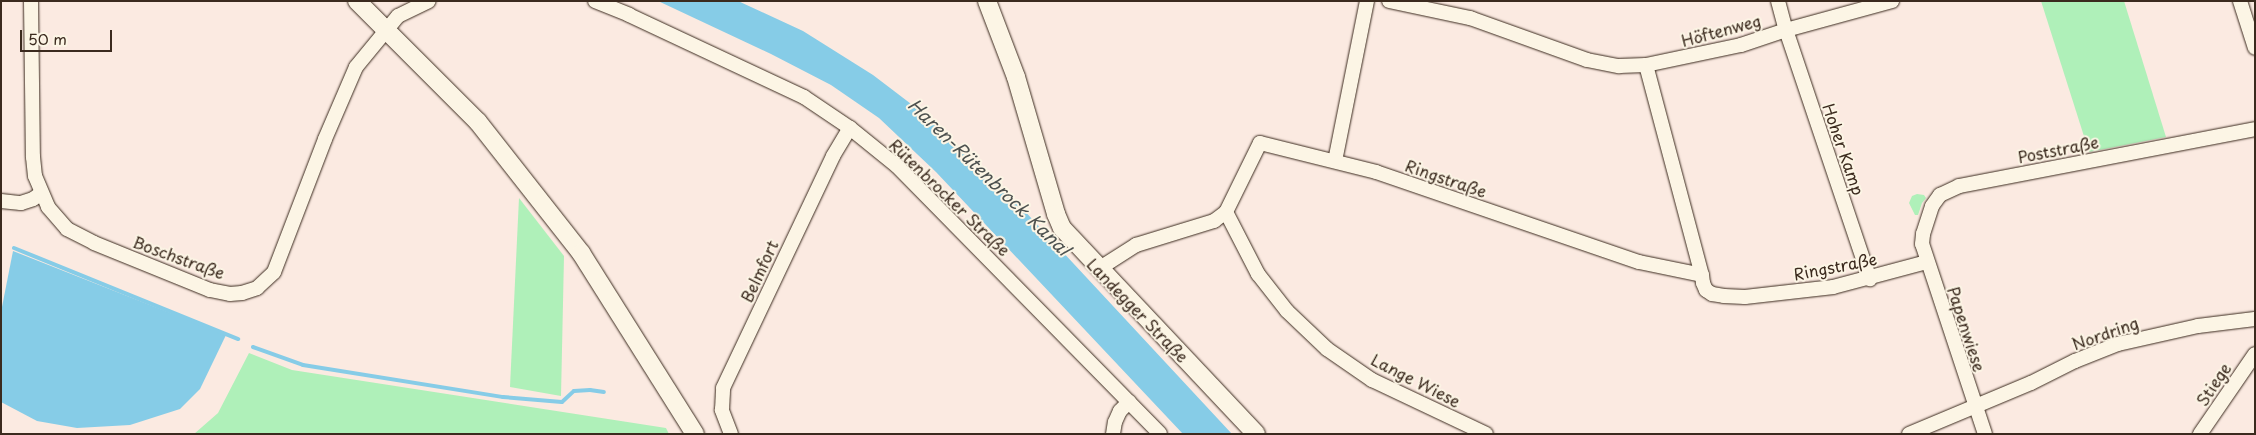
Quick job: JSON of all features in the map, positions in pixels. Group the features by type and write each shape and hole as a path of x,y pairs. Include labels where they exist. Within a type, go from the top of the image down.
{"main road":[{"path":"358,1 478,122 581,253 696,434"},
{"name":"Landegger Straße","path":"986,1 1016,77 1056,214 1062,228 1256,434"}],"street":[{"name":"Boschstraße","path":"32,1 33,157 35,176 48,207 67,228 94,243 210,290 230,294 242,293 256,288 274,272 325,139 356,67 386,28"},
{"path":"386,28 398,16 428,1"},
{"name":"Rütenbrocker Straße","path":"595,1 638,19 804,97 850,128 897,166 1160,434"},
{"path":"1335,161 1367,1"},
{"path":"1389,1 1470,18 1588,60 1619,66 1646,65"},
{"name":"Hoher Kamp","path":"1778,1 1786,30 1870,279"},
{"name":"Höftenweg","path":"1646,65 1732,47 1892,1"},
{"path":"2240,1 2255,48"},
{"name":"Ringstraße","path":"1646,65 1703,283 1712,294 1745,297 1833,287 1870,279 1927,262"},
{"name":"Belmfort","path":"731,434 722,410 723,388 833,156 850,128"},
{"name":"Poststraße","path":"1927,262 1922,244 1925,226 1932,206 1940,195 1950,189 2255,129"},
{"name":"Ringstraße","path":"1226,212 1260,143 1376,172 1596,249 1639,262 1702,275"},
{"path":"1,201 21,203 33,199 41,193"},
{"path":"1100,268 1136,245 1214,220 1226,212"},
{"name":"Lange Wiese","path":"1226,212 1258,274 1288,311 1327,349 1372,380 1486,434"},
{"name":"Papenwiese","path":"1927,262 1985,434"},
{"name":"Nordring","path":"1975,406 2118,344 2198,326 2255,319"},
{"name":"Stiege","path":"2200,434 2255,354"},
{"path":"1114,434 1115,422 1120,411 1130,402"},
{"path":"1909,434 1975,406"}],"green space":[{"path":"2041,1 2124,1 2166,137 2089,152"},
{"path":"1917,194 1924,195 1926,198 1918,215 1915,215 1909,203 1912,196"},
{"path":"519,198 564,256 561,396 510,387"},
{"path":"249,353 292,370 666,428 669,434 194,434 218,413"}],"water":[{"name":"Haren-Rütenbrock Kanal","path":"658,1 738,1 803,31 873,75 919,110 1007,192 1232,434 1183,434 936,172 879,118 831,85 771,54"},
{"path":"13,251 226,335 200,389 180,409 130,425 77,428 37,421 1,402 1,312"}],"waterway":[{"path":"14,248 238,339"},
{"path":"253,347 303,365 503,397 562,402 574,391 590,390 604,392"}]}
